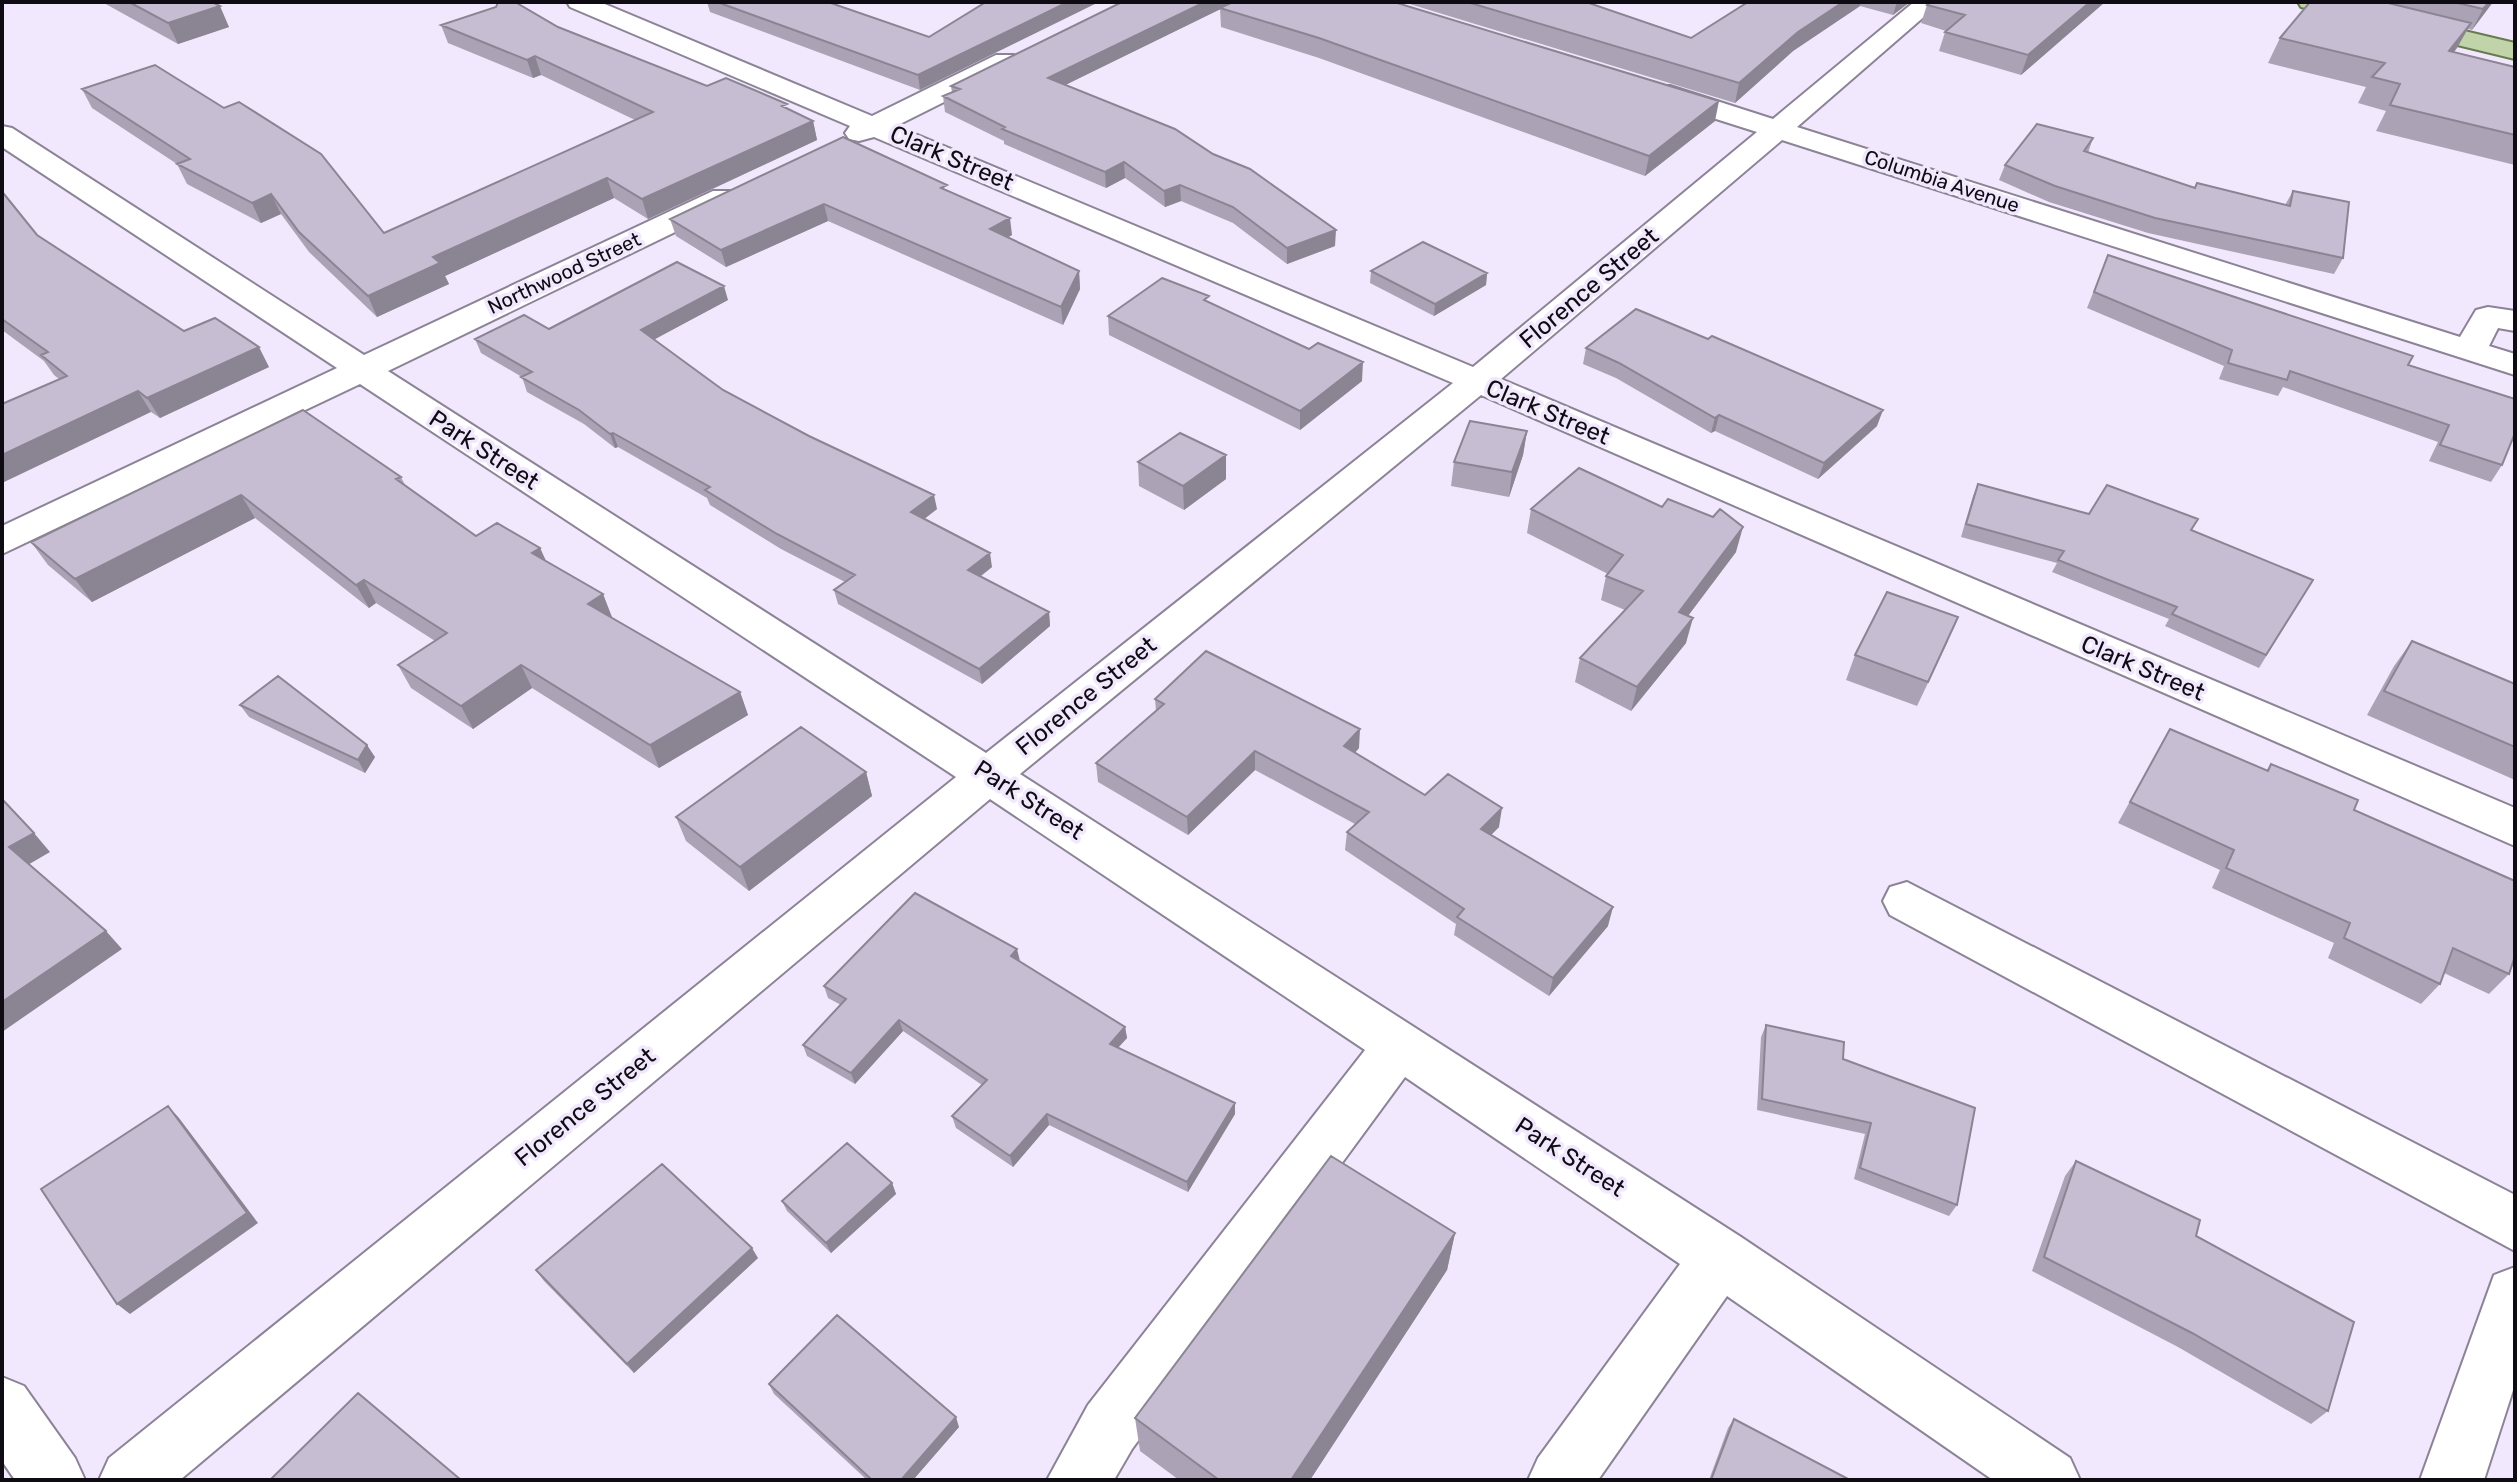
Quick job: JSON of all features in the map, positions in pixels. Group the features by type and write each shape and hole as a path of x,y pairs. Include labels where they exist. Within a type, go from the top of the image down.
{"main road":[{"path":"2310,2 2515,51"}],"street":[{"name":"Clark Street","path":"579,2 1477,381 2515,828"},
{"name":"Florence Street","path":"131,1480 990,774 1477,381 1929,2"},
{"path":"832,146 1034,47"},
{"name":"Columbia Avenue","path":"1629,83 2515,365"},
{"name":"Park Street","path":"2,134 360,370 990,774 1721,1256 2048,1480"},
{"name":"Northwood Street","path":"2,541 746,187"},
{"path":"2469,351 2488,317 2515,321"},
{"path":"1907,901 2515,1224"},
{"path":"1079,1480 1110,1427 1399,1045"},
{"path":"1560,1480 1721,1256"},
{"path":"2452,1480 2515,1295"},
{"path":"2,1408 53,1480"}],"building":[{"path":"129,2 212,2 220,6 168,23"},
{"path":"498,2 515,2 558,27 707,86 726,78 787,104 782,106 813,121 642,199 607,178 433,257 440,263 368,296 299,232 271,194 252,203 177,164 190,159 82,89 155,65 224,108 239,102 321,154 384,233 653,112 535,56 527,60 441,25 496,7"},
{"path":"717,2 828,2 929,37 986,2 1068,2 918,75"},
{"path":"1122,2 1205,2 1048,78 1175,129 1213,154 1250,169 1336,230 1287,248 1233,207 1180,185 1164,191 1124,162 1105,172 1002,129 1005,127 943,96 960,89 951,86"},
{"path":"1233,2 1394,2 1719,101 1649,156 1319,38 1220,8"},
{"path":"1467,2 1586,2 1691,38 1748,2 1843,2 1798,32 1739,83"},
{"path":"1930,2 2090,2 2028,55 1945,32 1965,15 1927,5"},
{"path":"2310,2 2384,2 2471,23 2449,51 2515,67 2515,135 2390,105 2400,84 2372,77 2385,63 2280,38"},
{"path":"2453,2 2489,2 2483,9"},
{"path":"2037,124 2093,138 2084,151 2195,188 2197,183 2290,206 2293,191 2349,202 2343,258 2155,218 2055,186 2005,165"},
{"path":"843,137 947,185 941,188 1010,218 990,229 1079,271 1061,307 824,204 721,250 670,219"},
{"path":"4,194 37,235 184,331 215,318 259,347 147,398 138,391 2,455 2,404 67,376 41,355 48,352 2,319"},
{"path":"1423,242 1487,273 1435,304 1371,271"},
{"path":"2108,255 2413,356 2408,365 2515,399 2515,433 2502,465 2440,445 2449,425 2290,371 2287,380 2228,363 2232,350 2094,292"},
{"path":"677,262 724,286 641,330 723,390 809,436 934,495 911,512 990,553 968,570 1049,612 979,669 834,590 855,575 777,534 705,490 710,487 610,434 579,410 521,377 532,372 475,339 524,315 549,329"},
{"path":"1162,278 1209,296 1204,300 1309,349 1318,343 1363,362 1300,411 1108,316"},
{"path":"1636,309 1708,339 1712,336 1883,410 1824,463 1719,415 1715,418 1619,363 1586,348"},
{"path":"303,410 401,477 396,479 476,536 497,523 540,548 532,553 603,594 588,604 740,692 650,745 521,665 461,706 398,665 447,633 364,580 356,585 241,495 75,579 31,542"},
{"path":"1470,421 1527,431 1512,472 1454,462"},
{"path":"1180,433 1226,455 1183,486 1138,462"},
{"path":"1579,468 1662,507 1668,499 1713,517 1720,509 1743,527 1679,612 1693,618 1637,687 1580,658 1643,591 1606,576 1623,555 1531,509"},
{"path":"1978,484 2089,514 2107,485 2198,519 2191,530 2313,580 2266,655 2172,614 2177,607 2058,560 2064,551 1966,524"},
{"path":"1887,592 1958,617 1928,682 1855,655"},
{"path":"2412,641 2515,684 2515,747 2384,691"},
{"path":"1206,651 1360,729 1344,746 1425,795 1448,774 1502,808 1481,829 1613,907 1553,978 1457,917 1464,909 1347,832 1369,812 1255,751 1187,817 1096,763 1164,704 1155,699"},
{"path":"278,676 367,745 358,760 240,705"},
{"path":"801,727 866,772 740,867 676,817"},
{"path":"2170,729 2268,771 2271,764 2358,800 2354,810 2515,881 2515,956 2509,974 2453,948 2440,984 2344,938 2350,923 2226,868 2234,850 2130,802"},
{"path":"2,799 34,833 9,847 106,931 2,1002"},
{"path":"915,893 1017,949 1011,956 1125,1027 1110,1044 1235,1103 1187,1182 1047,1114 1010,1156 952,1116 987,1080 899,1020 851,1073 803,1045 846,999 824,986"},
{"path":"1766,1025 1844,1042 1843,1059 1975,1108 1957,1205 1860,1168 1871,1123 1762,1099"},
{"path":"168,1106 247,1213 117,1304 41,1189"},
{"path":"847,1143 892,1183 826,1243 782,1201"},
{"path":"1331,1156 1455,1233 1291,1480 1219,1480 1135,1418"},
{"path":"2076,1161 2200,1220 2196,1236 2354,1322 2328,1411 2192,1333 2044,1257"},
{"path":"662,1164 752,1248 627,1364 536,1270"},
{"path":"837,1315 956,1417 901,1480 872,1480 769,1384"},
{"path":"358,1393 461,1480 270,1480"},
{"path":"1734,1419 1850,1480 1711,1480"}]}
